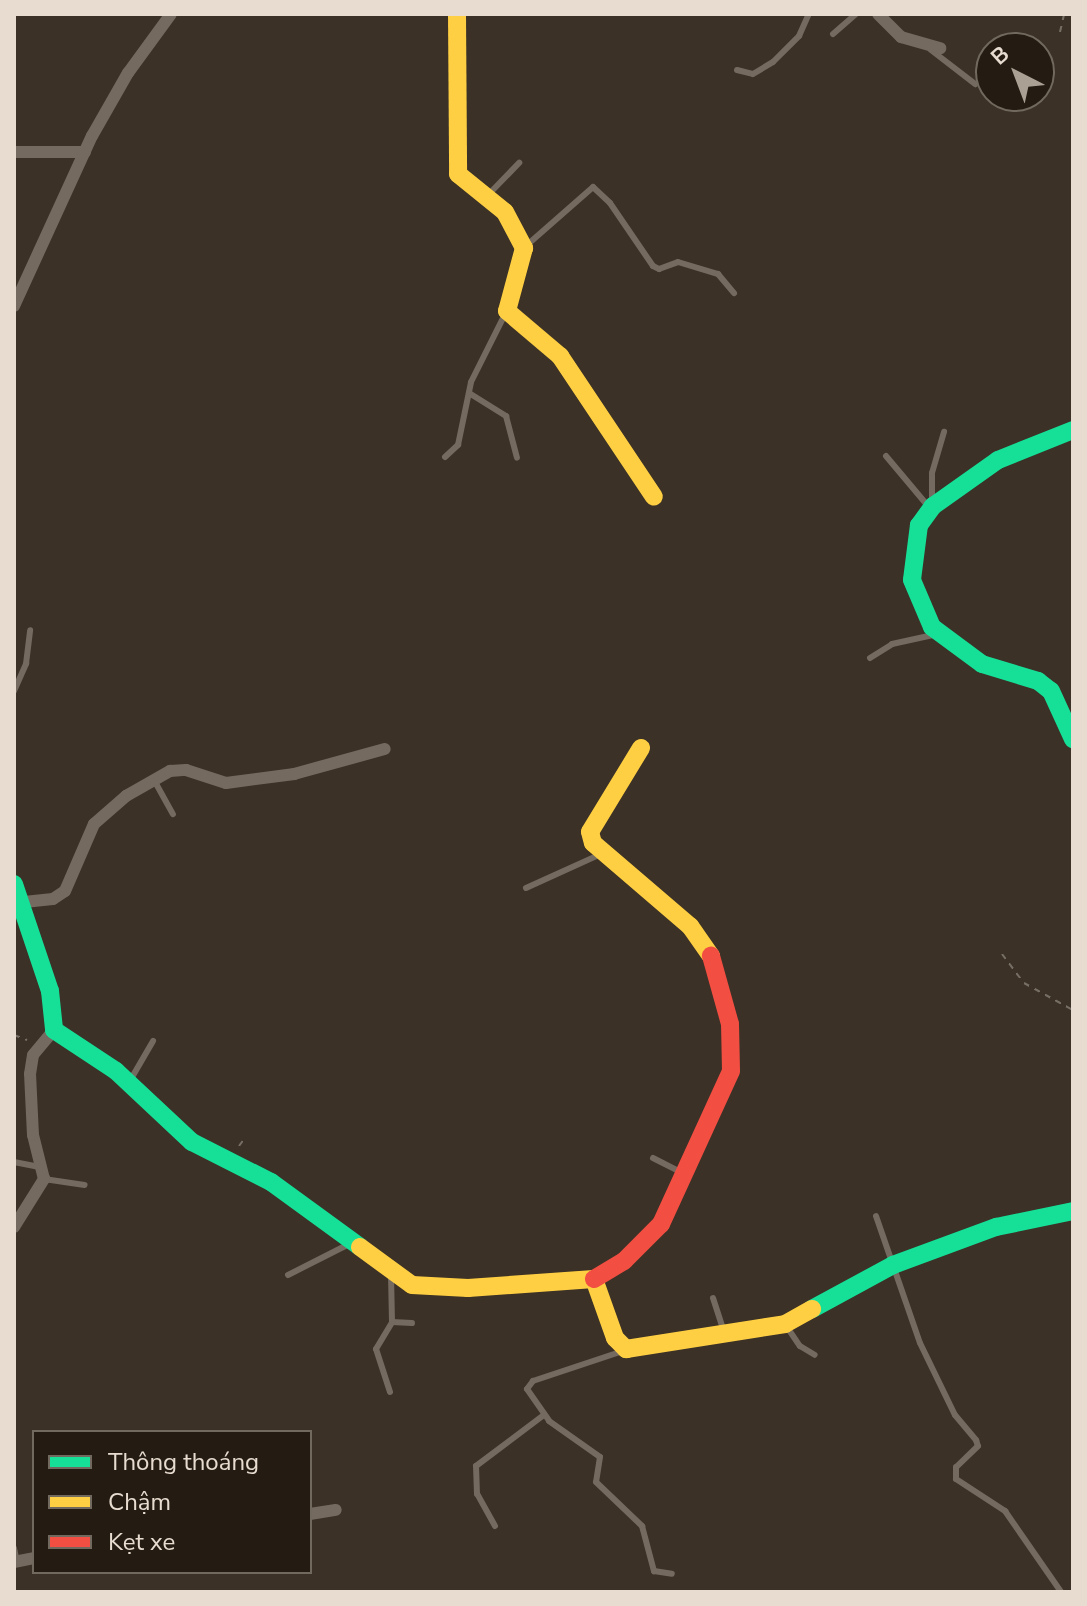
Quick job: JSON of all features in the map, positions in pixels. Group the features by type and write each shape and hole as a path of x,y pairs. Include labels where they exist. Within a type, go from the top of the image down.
{"street":[{"path":"14,306 85,152 128,73 171,14"},
{"path":"457,14 457,168 462,180 510,219 524,248 507,311 560,356 654,497"},
{"path":"878,14 891,30 913,41 940,48"},
{"path":"14,152 85,152"},
{"path":"1073,430 998,460 932,508 919,525 912,580 925,617 941,635 982,664 1038,681 1051,691 1073,739"},
{"path":"14,884 24,902 50,991 54,1030 129,1082 192,1142 271,1182 356,1241 391,1273 427,1287 594,1279 624,1261 661,1224 731,1071 724,993 711,956 690,926 601,854 590,832 631,771 624,772 627,764 641,748"},
{"path":"24,902 53,899 65,891 87,833 126,796 179,769 226,783 258,774 294,774 385,749"},
{"path":"14,1227 44,1173 30,1107 30,1074 39,1045 54,1030"},
{"path":"594,1279 615,1338 626,1349 785,1324 893,1265 996,1227 1073,1211"},
{"path":"312,1514 336,1510"}],"lane":[{"path":"737,70 753,74 773,62 799,36 809,14"},
{"path":"833,34 856,14"},
{"path":"913,41 975,84"},
{"path":"485,197 519,163"},
{"path":"524,248 593,187 610,203 653,266 659,269 678,262 718,274 734,293"},
{"path":"445,457 458,445 469,393 507,311"},
{"path":"469,393 506,416 517,458"},
{"path":"932,508 932,473 944,432"},
{"path":"886,456 932,508"},
{"path":"14,691 26,664 30,630"},
{"path":"870,658 908,639 941,635"},
{"path":"154,780 173,814"},
{"path":"526,888 601,854"},
{"path":"129,1082 153,1041"},
{"path":"653,1158 683,1173"},
{"path":"14,1162 85,1185"},
{"path":"876,1216 920,1343 955,1415 978,1446 956,1467 956,1479 1005,1511 1061,1592"},
{"path":"288,1275 356,1241"},
{"path":"390,1392 376,1349 392,1322 391,1273"},
{"path":"713,1298 724,1332"},
{"path":"392,1322 412,1323"},
{"path":"785,1324 800,1346 815,1355"},
{"path":"626,1349 533,1381 529,1396 544,1415 600,1457 596,1482 642,1526 654,1571 672,1574"},
{"path":"495,1526 477,1494 476,1466 544,1415"},
{"path":"14,1548 16,1562"}],"path":[{"path":"1060,32 1064,14"},
{"path":"1002,954 1024,983 1073,1010"},
{"path":"14,1035 39,1045"}],"traffic: fast":[{"path":"1073,430 998,460 933,506 919,525 912,580 932,627 982,664 1038,681 1051,691 1073,739"},
{"path":"14,884 50,991 54,1030 116,1071 192,1142 271,1182 360,1247"},
{"path":"812,1309 893,1265 996,1227 1073,1211"}],"traffic: slow":[{"path":"457,14 458,174 505,212 524,248 507,311 560,356 654,497"},
{"path":"641,748 590,832 593,843 690,926 711,956"},
{"path":"360,1247 412,1285 468,1288 594,1279 615,1338 626,1349 785,1324 812,1309"}],"traffic: jam":[{"path":"594,1279 624,1261 661,1224 731,1071 730,1024 711,956"}]}
